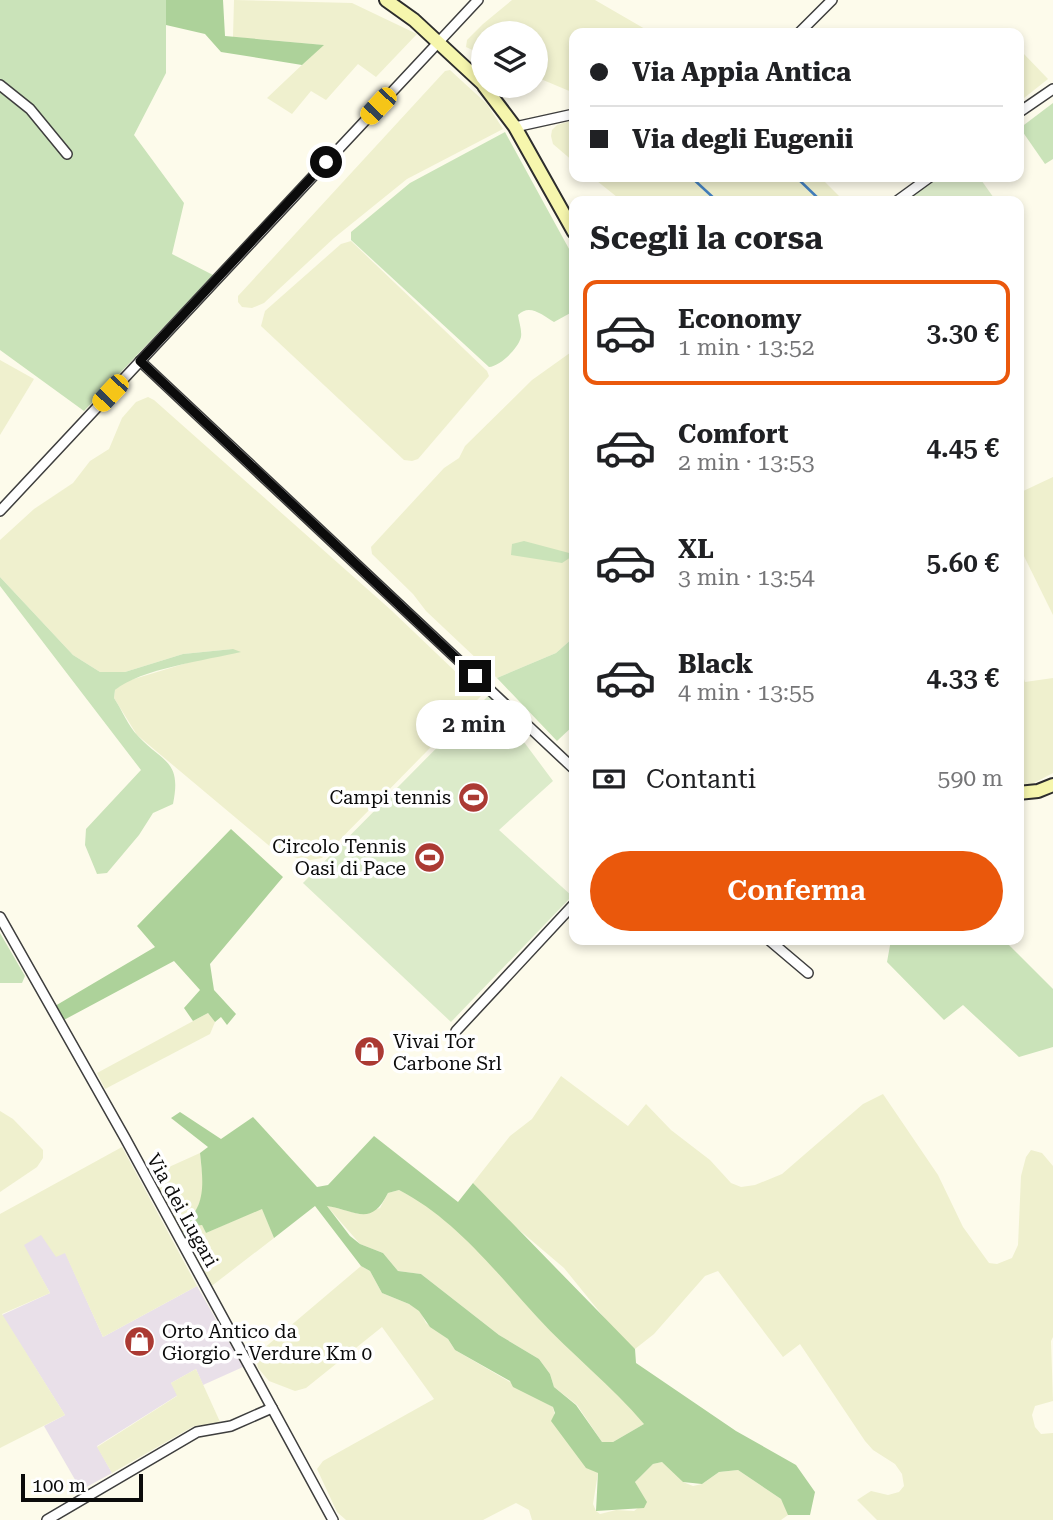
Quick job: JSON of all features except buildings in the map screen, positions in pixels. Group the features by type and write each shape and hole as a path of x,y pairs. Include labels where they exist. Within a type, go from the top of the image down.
{"main road":[{"path":"386,0 409,15 471,73"},
{"path":"494,98 515,127 569,223"},
{"path":"1024,792 1038,791 1053,785"}],"street":[{"path":"0,511 478,0"},
{"path":"804,28 832,0"},
{"path":"0,85 30,109 67,154"},
{"path":"1024,109 1053,89"},
{"path":"515,127 569,115"},
{"path":"904,196 923,182"},
{"path":"140,361 569,764"},
{"path":"456,1031 569,909"},
{"name":"Via dei Lugari","path":"0,917 125,1138 333,1520"},
{"path":"775,945 808,972"},
{"path":"47,1520 197,1432 230,1426 272,1408"}],"shaded area":[{"path":"41,1234 65,1252 103,1337 197,1286 243,1367 203,1385 196,1369 171,1383 178,1395 97,1446 112,1473 81,1490 44,1426 65,1415 2,1315 50,1293 23,1245"}],"green space":[{"path":"0,0 166,0 166,73 134,135 184,203 172,254 213,275 84,411 0,350"},
{"path":"166,0 223,0 225,36 324,45 302,65 221,52 205,34 166,25"},
{"path":"234,0 352,3 417,34 376,77 358,64 326,100 311,91 292,114 267,98 323,45 233,37"},
{"path":"512,0 595,0 643,28 569,28 569,91 548,82 548,21 487,21"},
{"path":"471,36 471,49 466,47"},
{"path":"1024,54 1048,79 1024,98"},
{"path":"450,70 471,89 471,98 480,98 487,104 503,129 407,179 334,238 264,303 252,308 242,307 238,296 445,71"},
{"path":"1053,103 1053,159 1045,164 1024,134 1024,125"},
{"path":"569,121 569,158 553,144 552,130 557,125"},
{"path":"505,132 569,249 569,314 554,322 532,310 518,315 521,334 519,342 503,360 489,367 351,240 351,232 410,183"},
{"path":"598,182 825,182 839,196 616,196"},
{"path":"930,182 983,182 992,196 910,196"},
{"path":"351,241 487,371 489,376 418,459 412,461 404,460 261,326 265,311 341,244"},
{"path":"569,354 569,641 556,653 497,678 426,611 413,594 372,554 371,547 444,468 459,458 465,446 532,380"},
{"path":"0,360 34,379 0,435"},
{"path":"148,397 391,610 481,696 322,858 305,861 273,849 137,735 114,698 115,690 124,682 233,649 183,654 125,672 100,672 73,655 0,577 0,540 34,509 73,483 90,461 109,449 122,418 136,402"},
{"path":"1053,477 1053,615 1024,556 1024,491"},
{"path":"524,541 569,553 569,558 562,563 511,555 512,544"},
{"path":"0,577 73,655 100,672 125,672 183,654 233,649 241,652 140,676 115,690 114,698 131,728 172,770 175,790 173,804 153,813 139,835 107,873 97,874 85,845 86,829 141,770 0,586"},
{"path":"569,641 569,730 557,741 497,678 556,653"},
{"path":"1053,678 1053,773 1032,784 1024,785 1024,679 1025,682"},
{"name":"Circolo Tennis Oasi di Pace","path":"489,695 553,781 499,830 569,893 569,899 451,1022 303,883"},
{"path":"231,829 283,877 210,964 214,990 236,1014 227,1025 221,1017 215,1022 208,1013 193,1021 184,1008 200,990 174,961 62,1021 55,1006 155,947 137,926"},
{"path":"0,933 25,976 22,983 0,983"},
{"path":"890,945 1009,945 1053,989 1053,1047 1019,1057 963,1005 944,1020 887,962"},
{"path":"208,1013 215,1022 210,1034 105,1089 97,1073"},
{"path":"561,1076 628,1126 646,1104 671,1130 710,1160 731,1183 741,1187 755,1185 782,1174 863,1104 883,1094 938,1175 963,1227 989,1263 997,1264 1012,1258 1018,1245 1021,1176 1026,1157 1031,1150 1042,1153 1053,1166 1053,1401 1035,1406 1032,1415 1035,1427 1041,1434 1053,1433 1053,1520 877,1520 857,1500 871,1491 888,1495 899,1492 904,1486 902,1474 895,1464 873,1450 865,1441 800,1344 783,1357 718,1271 705,1276 654,1334 635,1349 615,1331 564,1268 505,1218 473,1183 510,1136 532,1119"},
{"path":"0,1111 13,1119 43,1150 43,1158 37,1167 0,1192"},
{"path":"180,1112 221,1139 253,1117 317,1187 328,1185 374,1136 458,1202 473,1183 635,1349 636,1363 736,1431 796,1465 815,1492 810,1515 788,1515 781,1499 738,1470 719,1472 702,1484 683,1482 662,1462 653,1464 635,1482 647,1502 644,1508 596,1511 598,1473 586,1468 551,1421 555,1413 553,1407 513,1387 510,1381 455,1350 448,1339 430,1327 419,1311 382,1293 370,1271 361,1266 315,1206 274,1238 262,1209 206,1233 202,1225 194,1226 189,1238 183,1237 183,1225 191,1218 200,1201 200,1153 208,1147 171,1118","holes":["399,1190 438,1215 473,1247 550,1331 619,1396 644,1424 613,1442 602,1442 576,1405 554,1387 550,1374 539,1359 499,1335 421,1274 398,1271 383,1253 360,1244 350,1236 327,1206 355,1213 369,1213 382,1204 388,1193"]},
{"path":"122,1147 197,1286 103,1337 65,1253 56,1257 41,1235 24,1245 50,1293 2,1314 65,1415 0,1448 0,1214"},
{"path":"200,1153 204,1191 194,1217 183,1225 202,1225 206,1233 262,1208 274,1238 209,1288 149,1176"},
{"path":"399,1190 423,1202 485,1254 537,1317 646,1419 644,1424 613,1442 602,1442 577,1405 554,1387 550,1374 539,1359 499,1335 421,1274 398,1271 383,1253 360,1244 326,1205 359,1214 380,1208 388,1193"},
{"path":"361,1266 370,1271 382,1293 420,1311 426,1323 448,1339 455,1350 553,1407 555,1417 598,1473 593,1504 600,1514 616,1510 634,1511 646,1502 635,1482 653,1464 662,1462 670,1465 683,1482 693,1486 702,1484 719,1472 738,1470 781,1499 788,1515 781,1520 532,1520 529,1510 516,1503 483,1520 346,1520 337,1512 317,1469 323,1461 434,1399 382,1327 306,1388 295,1391 269,1381 258,1368 256,1355"},
{"path":"196,1369 221,1424 194,1426 112,1473 97,1447 177,1396 171,1383"}],"waterway":[{"path":"696,182 712,196"},
{"path":"801,182 816,196"}],"place":[{"name":"Campi tennis","path":"474,797"},
{"name":"Circolo Tennis Oasi di Pace","path":"429,857"},
{"name":"Vivai Tor Carbone Srl","path":"370,1052"},
{"name":"Orto Antico da Giorgio - Verdure Km 0","path":"139,1342"}],"route":[{"path":"326,162 140,361 475,676"}]}
